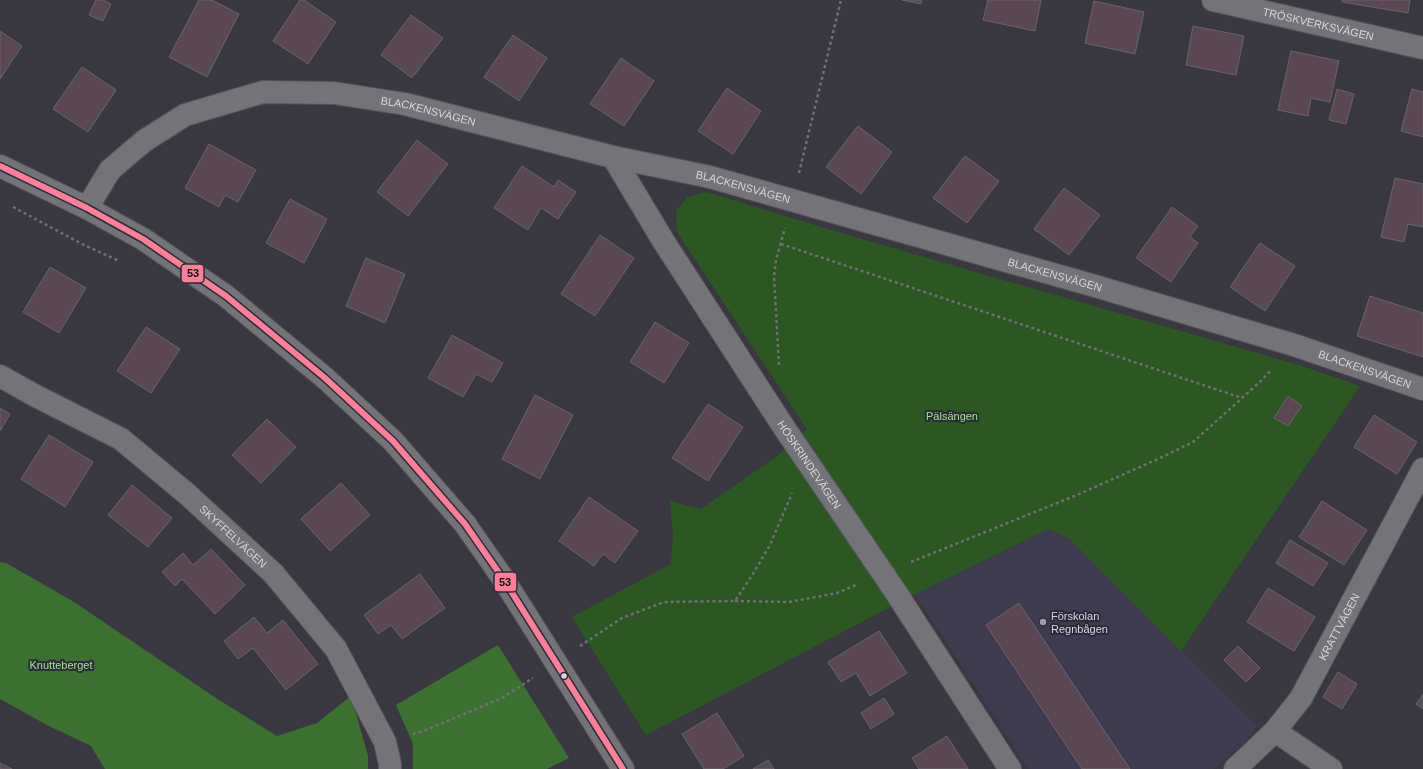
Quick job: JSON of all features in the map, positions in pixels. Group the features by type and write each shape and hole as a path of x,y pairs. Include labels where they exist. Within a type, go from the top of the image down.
{"street":[{"name":"TRÖSKVERKSVÄGEN","path":"1213,0 1423,48"},
{"name":"BLACKENSVÄGEN","path":"87,208 110,170 144,141 185,115 263,92 334,93 404,104 612,157 710,177 1095,286 1294,345 1423,389"},
{"name":"HÖSKRINDEVÄGEN","path":"612,157 664,242 783,426 884,574 1010,769"},
{"path":"0,166 87,208 143,239 226,296 325,378 393,441 465,524 504,580 623,769"},
{"name":"SKYFFELVÄGEN","path":"0,376 121,439 187,494 273,573 336,649 385,742 390,769"},
{"name":"KRATTVÄGEN","path":"1235,769 1275,731 1301,698 1423,469"},
{"path":"1275,731 1331,769"}],"path":[{"path":"779,367 774,277 776,260 793,200 841,0"},
{"path":"7,203 82,244 125,264"},
{"path":"781,244 1242,398"},
{"path":"385,742 426,730 502,698 622,618 664,602 789,602 836,593 1077,495 1193,442 1261,381 1294,345"},
{"path":"735,601 770,545 794,488"},
{"path":"533,678 537,684"}],"shaded area":[{"name":"Förskolan Regnbågen","path":"1049,529 1070,539 1257,726 1242,745 1213,769 1029,769 915,594"}],"green space":[{"name":"Pälsängen","path":"706,192 851,236 1302,366 1360,386 1181,651 1070,539 1049,529 915,594 646,735 572,617 671,564 673,534 670,501 701,509 776,457 807,429 677,232 676,211 688,197"},
{"name":"Knutteberget","path":"0,562 6,563 74,602 219,700 277,736 317,723 351,696 368,756 368,769 105,769 91,746 47,725 0,699"},
{"path":"498,645 569,758 547,769 413,769 413,744 396,705"}],"building":[{"path":"96,0 103,0 111,4 103,21 89,15"},
{"path":"199,0 212,0 239,14 207,77 169,57"},
{"path":"300,0 304,0 336,22 308,64 273,41"},
{"path":"902,0 922,0 921,4"},
{"path":"988,0 1041,0 1035,31 983,20"},
{"path":"1342,0 1410,0 1408,13 1342,2"},
{"path":"1094,1 1144,12 1135,54 1085,43"},
{"path":"411,15 443,38 412,78 381,55"},
{"path":"1193,26 1244,36 1236,75 1186,65"},
{"path":"0,31 22,46 0,79"},
{"path":"513,35 547,58 519,101 484,77"},
{"path":"1291,51 1339,61 1330,102 1311,98 1308,116 1278,110"},
{"path":"621,58 654,81 624,126 590,104"},
{"path":"82,67 116,90 88,132 53,109"},
{"path":"727,88 761,111 733,154 698,131"},
{"path":"1337,89 1354,94 1346,124 1329,120"},
{"path":"1412,89 1423,92 1423,137 1401,131"},
{"path":"858,126 892,152 861,194 826,167"},
{"path":"417,140 448,164 408,216 377,192"},
{"path":"209,144 256,170 238,202 225,195 219,207 185,188"},
{"path":"965,156 999,181 967,223 933,198"},
{"path":"522,166 554,187 558,180 576,192 558,219 541,208 528,230 494,208"},
{"path":"1395,178 1423,184 1423,227 1408,224 1404,242 1381,237"},
{"path":"1064,188 1100,215 1069,255 1034,229"},
{"path":"290,199 327,219 304,263 266,243"},
{"path":"1172,207 1198,226 1190,237 1198,243 1171,282 1136,258"},
{"path":"600,235 634,258 595,316 561,294"},
{"path":"1260,243 1295,266 1265,311 1230,287"},
{"path":"366,258 405,274 385,323 346,306"},
{"path":"50,267 86,288 59,333 23,312"},
{"path":"1370,296 1423,313 1423,357 1357,336"},
{"path":"655,322 689,343 664,383 630,362"},
{"path":"146,327 180,349 151,393 117,371"},
{"path":"452,335 503,363 492,382 476,374 463,397 428,378"},
{"path":"535,395 573,415 540,479 502,459"},
{"path":"1288,396 1302,406 1288,426 1274,418"},
{"path":"708,404 743,427 708,481 672,458"},
{"path":"0,408 10,414 0,431"},
{"path":"1374,415 1417,442 1397,474 1354,447"},
{"path":"267,419 296,447 261,483 232,455"},
{"path":"49,435 93,462 65,507 21,479"},
{"path":"341,483 370,515 330,551 301,519"},
{"path":"132,485 172,518 148,547 108,515"},
{"path":"589,497 638,531 615,563 603,554 594,566 559,541"},
{"path":"1322,501 1367,530 1344,565 1299,537"},
{"path":"1290,540 1328,563 1313,586 1276,563"},
{"path":"211,549 245,585 215,614 182,579 175,586 162,572 183,553 193,565"},
{"path":"420,574 445,608 402,639 391,625 378,634 364,615"},
{"path":"1268,588 1315,617 1294,651 1247,622"},
{"path":"1019,603 1130,769 1082,769 986,625"},
{"path":"254,617 267,633 283,620 318,664 286,690 253,648 238,659 224,641"},
{"path":"879,631 907,673 870,696 856,673 841,682 828,662"},
{"path":"1238,646 1260,668 1246,682 1224,660"},
{"path":"1338,672 1357,684 1342,709 1323,697"},
{"path":"1423,694 1423,709 1416,704"},
{"path":"884,698 894,714 871,729 861,713"},
{"path":"717,713 744,756 723,769 704,769 682,734"},
{"path":"947,736 968,769 919,769 912,758"},
{"path":"768,760 774,769 753,769"},
{"path":"0,763 12,769 0,769"}],"transit line":[{"name":"53","path":"0,166 87,208 143,239 226,296 325,378 393,441 465,524 504,580 623,769"}],"place":[{"name":"Förskolan Regnbågen","path":"1043,622"}]}
